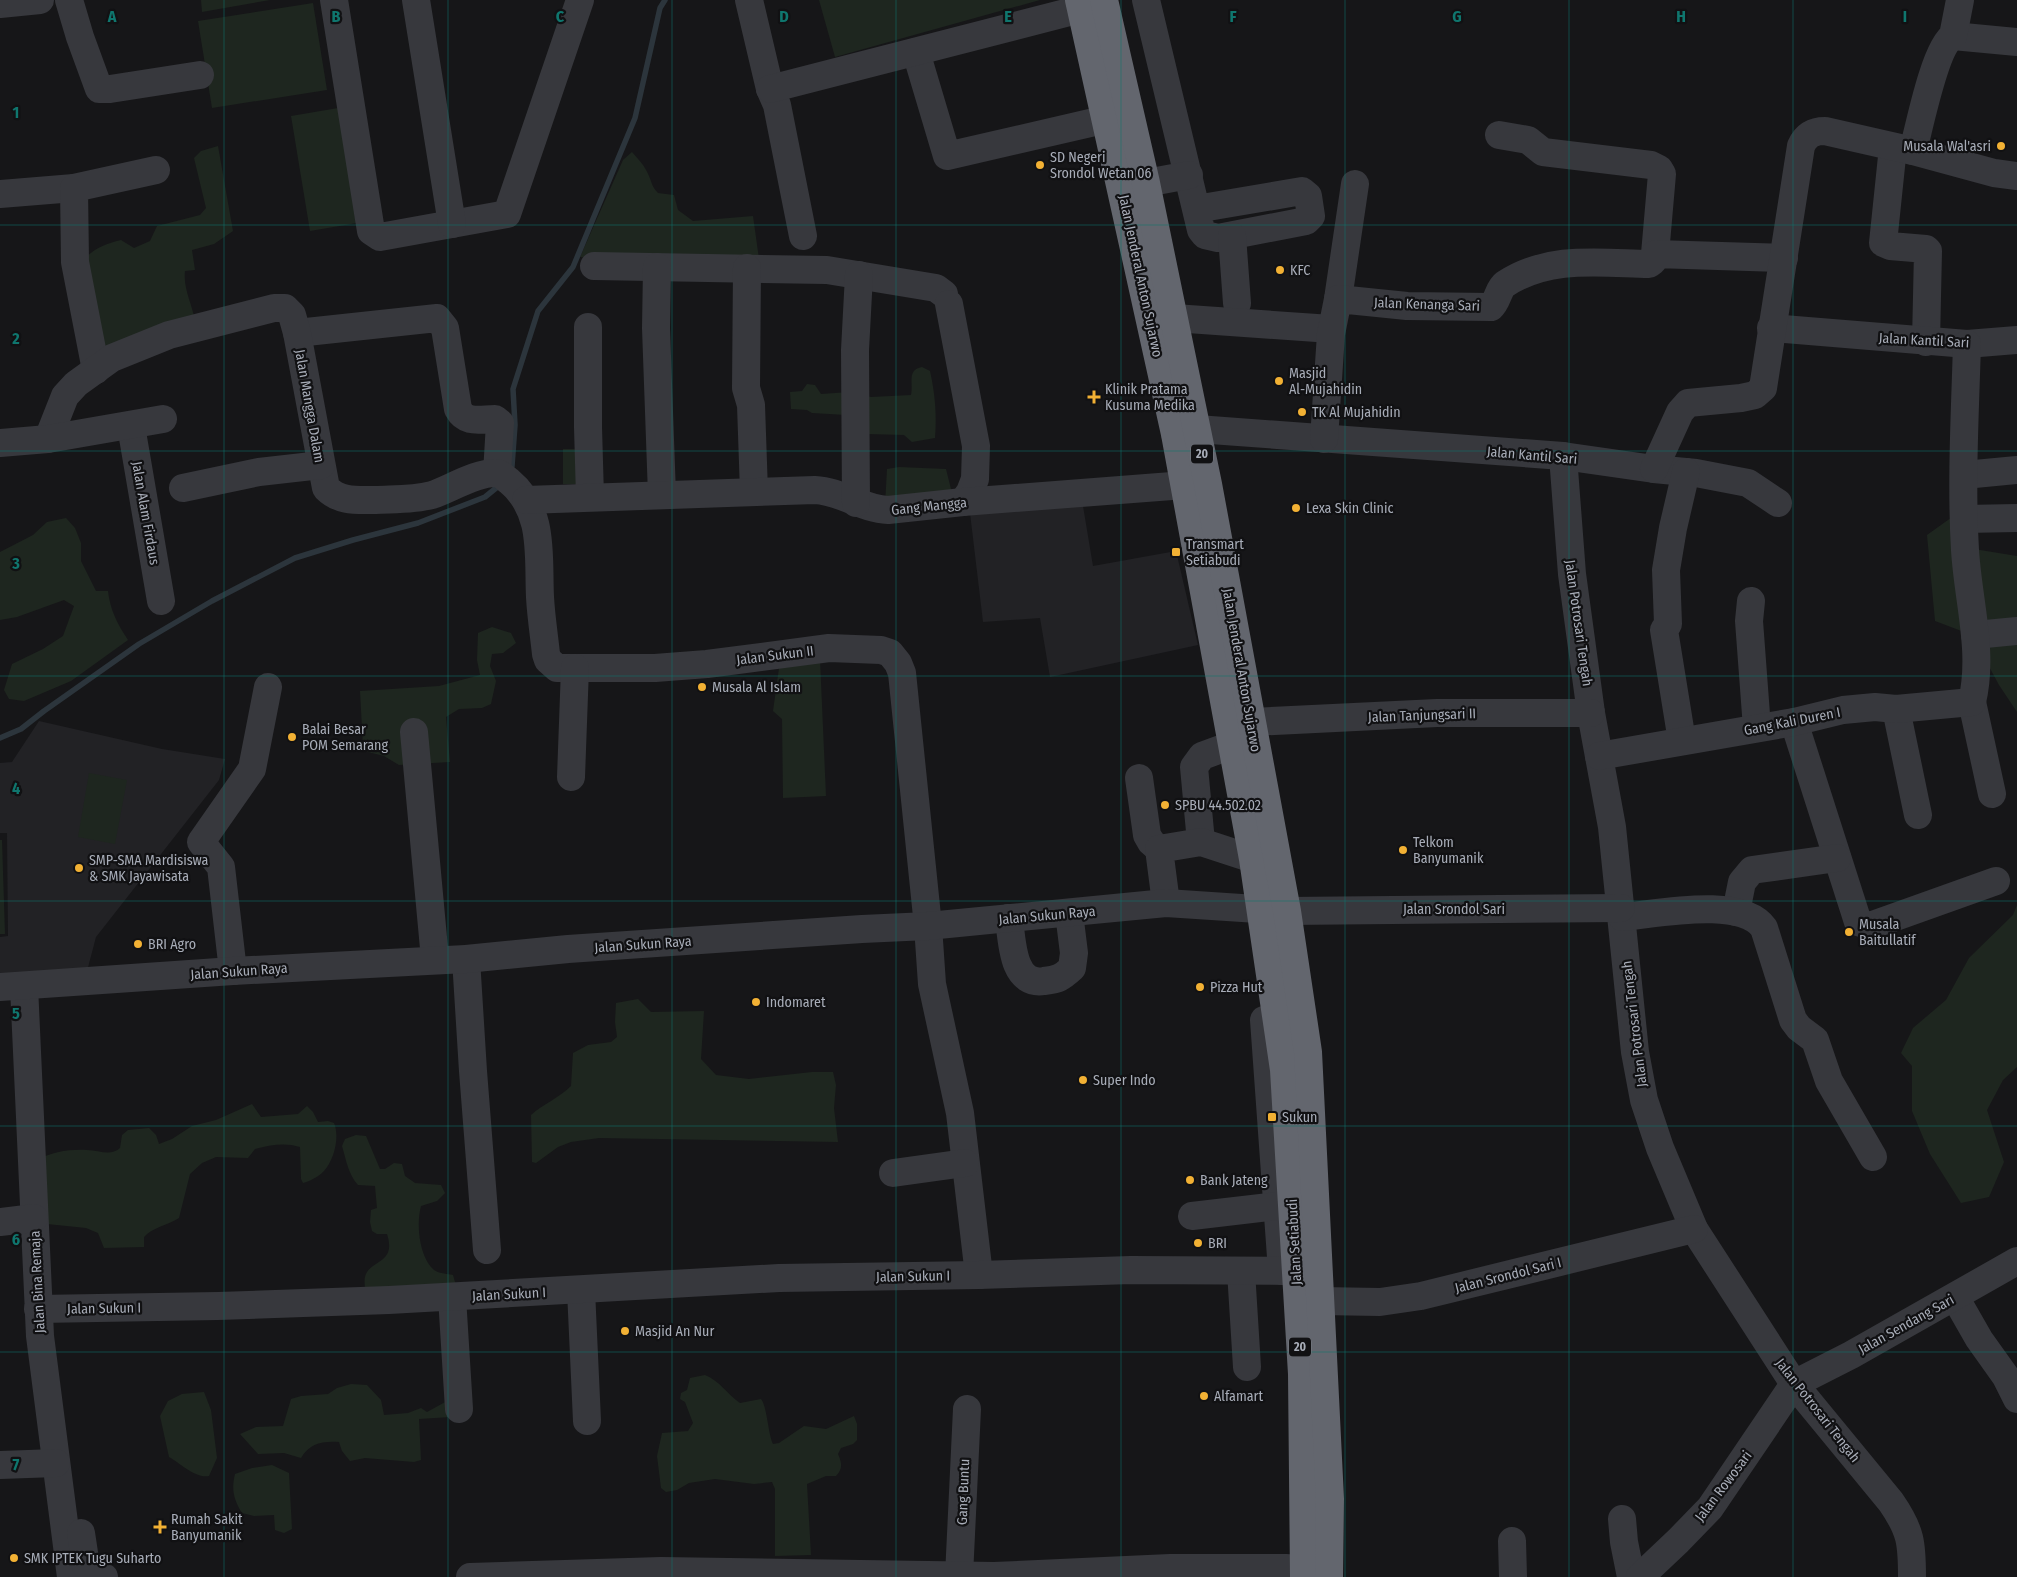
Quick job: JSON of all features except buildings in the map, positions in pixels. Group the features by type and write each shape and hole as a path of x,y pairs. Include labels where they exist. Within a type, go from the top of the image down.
{"highway":[{"name":"Jalan Jenderal Anton Sujarwo","path":"1093,4 1186,432 1252,722 1274,910"},
{"name":"Jalan Jenderal Anton Sujarwo","path":"1118,116 1146,183 1148,253 1174,318 1186,432 1185,485 1252,859 1274,910"},
{"name":"Jalan Setiabudi","path":"1274,910 1284,1070 1289,1271 1302,1374 1304,1501 1292,1574"},
{"name":"Jalan Setiabudi","path":"1274,910 1308,1052 1330,1499 1329,1577"}],"street":[{"path":"0,4 40,0"},
{"path":"69,0 80,37 99,88 110,89 200,75"},
{"path":"334,0 372,231 380,237 507,214 580,0"},
{"path":"416,0 452,224"},
{"path":"749,0 770,88 777,105 803,236"},
{"path":"1146,0 1201,230 1205,235 1218,238 1306,221 1311,216 1308,196 1302,191 1196,209"},
{"path":"1953,36 1960,0"},
{"path":"770,88 916,52 1093,4"},
{"path":"1926,342 1928,251 1926,249 1890,246 1883,243 1903,149 1936,63 1948,38 1953,36 2017,42"},
{"path":"916,52 947,156 1118,116"},
{"path":"1654,469 1680,412 1688,403 1741,398 1755,395 1763,388 1801,146 1805,138 1816,131 1824,131 1994,173 2017,176"},
{"path":"1499,135 1528,140 1543,152 1651,165 1659,169 1662,174 1655,254 1784,258"},
{"path":"0,194 74,188 156,170"},
{"path":"1146,183 1189,175"},
{"path":"1324,439 1332,329 1354,184"},
{"path":"74,188 75,262 96,370"},
{"path":"1232,236 1237,302"},
{"name":"Jalan Kenanga Sari","path":"1338,299 1407,306 1491,307 1504,285 1544,267 1565,262 1649,264 1653,261 1655,254"},
{"path":"594,266 826,270 936,288 946,299 976,446 975,479 970,492 963,502"},
{"path":"657,267 656,328 662,495"},
{"path":"747,268 746,388 751,405 754,492"},
{"path":"856,503 855,350 859,275"},
{"name":"Jalan Mangga Dalam","path":"48,440 65,396 76,384 112,358 169,335 274,308 285,308 292,315 297,333 313,413 320,465 326,488 332,495 352,500 420,497 446,490 479,476 510,484"},
{"path":"297,333 437,318 444,328 458,409 468,420 495,419 500,423 510,484"},
{"path":"1174,318 1332,329"},
{"path":"588,327 590,497"},
{"name":"Jalan Kantil Sari","path":"1771,328 1966,344 2017,340"},
{"path":"1966,344 1965,552 1976,635 1974,696 1992,794"},
{"path":"0,443 48,440 163,419"},
{"name":"Jalan Alam Firdaus","path":"131,426 161,600"},
{"name":"Jalan Kantil Sari","path":"1186,432 1324,439 1562,456 1686,472 1748,483 1778,503"},
{"name":"Jalan Potrosari Tengah","path":"1562,456 1572,574 1592,713 1612,827 1635,1052 1644,1100 1660,1148 1694,1229 1794,1384 1903,1519 1912,1547 1912,1577"},
{"path":"183,488 259,472 320,465"},
{"path":"1964,475 2017,470"},
{"path":"1682,741 1664,630 1668,624 1666,570 1686,472"},
{"name":"Gang Mangga","path":"510,484 590,497 823,490 877,510 1185,485"},
{"name":"Jalan Sukun II","path":"510,484 534,519 539,539 540,598 546,654 548,660 558,668 655,668 707,664 829,648 882,650 890,654 898,663 902,673 928,926"},
{"path":"1964,519 2017,518"},
{"path":"1750,601 1749,621 1757,728"},
{"path":"1976,635 2017,631"},
{"path":"571,777 575,668"},
{"path":"234,971 221,867 201,842 252,769 268,687"},
{"name":"Gang Kali Duren I","path":"1599,756 1794,722 1843,710 1875,707 1896,709 1974,696"},
{"path":"1896,709 1918,815"},
{"name":"Jalan Tanjungsari II","path":"1252,722 1437,713 1592,713"},
{"path":"1794,722 1858,922 1870,926 1996,881"},
{"path":"414,732 434,959"},
{"path":"1201,842 1194,766 1202,756 1232,745"},
{"path":"1139,778 1147,835 1150,842 1159,849 1166,903"},
{"path":"1159,849 1201,842 1252,859"},
{"path":"1736,912 1742,882 1752,870 1837,858"},
{"name":"Jalan Sukun Raya","path":"12,987 234,971 466,958 862,928 928,926 1166,903 1274,910"},
{"name":"Jalan Srondol Sari","path":"1274,910 1622,913 1718,908 1755,918 1764,928 1793,1020 1799,1028 1815,1040 1828,1082 1873,1157"},
{"path":"1009,918 1015,958 1024,976 1035,982 1060,978 1072,968 1074,953 1069,913"},
{"path":"928,926 933,992 960,1113 979,1275"},
{"path":"466,958 472,1071 487,1250"},
{"name":"Jalan Bina Remaja","path":"12,987 34,1218 40,1336 71,1577"},
{"path":"1264,1020 1278,1206 1289,1271"},
{"path":"893,1173 965,1163"},
{"path":"1192,1216 1278,1206"},
{"path":"0,1222 34,1218"},
{"name":"Jalan Srondol Sari I","path":"1320,1301 1380,1302 1422,1296 1694,1229"},
{"name":"Jalan Sendang Sari","path":"1794,1384 1851,1355 2017,1261"},
{"name":"Jalan Sukun I","path":"38,1308 228,1306 452,1297 778,1278 979,1275 1131,1270 1289,1271"},
{"path":"1242,1271 1248,1367"},
{"path":"581,1290 587,1422"},
{"path":"452,1297 459,1409"},
{"path":"1955,1297 1979,1338 2006,1377 2017,1399"},
{"name":"Jalan Rowosari","path":"1640,1577 1678,1542 1710,1508 1794,1384"},
{"name":"Gang Buntu","path":"960,1576 966,1409"},
{"path":"0,1464 56,1464"},
{"path":"61,1501 75,1500 79,1505 86,1566 104,1577"},
{"path":"1622,1520 1631,1577"},
{"path":"1512,1541 1513,1577"},
{"path":"470,1577 662,1574 994,1576 1170,1568 1292,1574"}],"shaded area":[{"path":"201,0 270,0 202,12"},
{"path":"819,0 1040,0 835,57"},
{"path":"313,3 327,90 212,108 198,21"},
{"path":"344,107 363,222 310,231 291,116"},
{"path":"218,146 233,231 214,244 192,250 195,270 185,271 185,278 186,290 195,321 100,358 81,263 90,254 104,245 121,240 134,248 150,241 157,226 200,215 206,208 194,158 201,151"},
{"path":"632,152 646,169 656,191 658,193 674,195 678,210 693,221 753,216 761,273 662,267 580,257 623,160"},
{"path":"922,367 930,371 932,379 936,413 935,438 912,442 904,435 866,434 846,415 812,413 807,410 791,409 790,392 802,391 807,384 815,385 821,394 849,392 871,397 911,395 912,374"},
{"path":"563,449 583,449 583,484 563,484"},
{"path":"899,467 946,469 953,497 885,505 887,469"},
{"path":"1082,500 1093,566 1176,551 1198,645 1050,677 1040,618 983,622 970,513"},
{"path":"1955,515 1974,549 2017,556 2017,712 1999,685 1972,635 1935,621 1927,535"},
{"path":"66,518 75,528 81,543 81,561 96,591 108,591 115,617 128,640 71,681 24,701 9,699 4,690 12,664 43,649 63,636 74,606 64,600 17,617 0,620 0,552 33,535 47,522"},
{"path":"492,627 511,633 516,643 503,653 492,654 490,666 496,681 491,704 482,708 459,709 446,717 450,762 399,765 384,756 368,752 363,747 360,691 439,686 480,675 477,660 478,633"},
{"path":"820,659 826,796 783,798 782,719 773,711 780,661"},
{"name":"SMP-SMA Mardisiswa & SMK Jayawisata","path":"39,721 162,749 225,759 219,780 96,937 86,975 0,978 0,937 8,936 7,833 0,833 0,763 12,762"},
{"path":"89,773 127,780 115,844 78,837"},
{"path":"0,840 2,840 5,934 0,934"},
{"path":"2017,905 2017,1067 2003,1080 1987,1110 2004,1162 1989,1197 1961,1203 1930,1154 1912,1111 1912,1066 1901,1053 1913,1028 1946,1000 1969,958 2013,915"},
{"path":"638,999 651,1012 704,1011 701,1059 716,1075 749,1079 812,1072 833,1072 836,1085 834,1108 838,1142 599,1138 571,1142 558,1147 536,1163 532,1162 531,1115 571,1086 573,1053 588,1045 611,1042 617,1037 615,1022 616,1003"},
{"path":"252,1104 261,1117 298,1114 307,1106 313,1112 318,1122 328,1121 334,1123 336,1129 335,1148 331,1161 324,1171 303,1183 301,1179 300,1147 283,1144 255,1149 248,1158 216,1157 202,1163 190,1174 179,1218 147,1234 144,1237 144,1247 104,1248 98,1233 86,1228 47,1224 37,1160 54,1153 74,1150 116,1151 120,1148 122,1135 128,1130 149,1128 156,1135 159,1144 172,1139 192,1126 216,1120"},
{"path":"356,1135 366,1136 380,1169 385,1169 394,1163 402,1164 405,1176 415,1183 441,1185 445,1193 437,1201 421,1206 419,1222 420,1240 429,1264 436,1271 453,1275 457,1289 365,1290 365,1279 368,1271 385,1256 389,1244 387,1234 377,1234 372,1231 370,1222 371,1210 377,1208 375,1186 358,1185 346,1161 342,1146 345,1139"},
{"path":"705,1375 715,1381 740,1403 761,1399 765,1407 773,1444 779,1443 804,1426 826,1429 854,1416 857,1424 857,1440 853,1444 841,1448 838,1454 841,1466 840,1471 836,1476 826,1476 807,1484 811,1555 775,1556 775,1489 772,1482 754,1484 715,1479 689,1483 677,1490 666,1492 661,1488 657,1456 662,1433 688,1431 693,1423 685,1402 680,1399 681,1393 687,1390 690,1378"},
{"path":"351,1384 367,1385 381,1400 384,1415 408,1413 421,1408 427,1412 447,1401 451,1417 419,1419 421,1460 414,1462 365,1458 350,1461 342,1451 339,1442 327,1442 312,1446 301,1458 284,1453 258,1454 240,1434 256,1427 283,1426 291,1399 301,1396 328,1394 337,1388"},
{"path":"204,1392 211,1410 217,1458 209,1476 194,1473 169,1457 160,1416 168,1401 182,1394"},
{"path":"272,1465 289,1473 292,1529 284,1533 275,1530 274,1515 254,1516 242,1513 234,1495 235,1474 252,1468"}],"waterway":[{"path":"508,472 512,466 515,425 513,389 538,311 573,267 635,118 660,8 665,0"},
{"path":"0,738 21,729 139,644 212,601 295,558 418,523 485,497 501,484"}],"place":[{"name":"Musala Wal'asri","path":"2001,146"},
{"name":"SD Negeri Srondol Wetan 06","path":"1040,165"},
{"name":"KFC","path":"1280,270"},
{"name":"Masjid Al-Mujahidin","path":"1279,381"},
{"name":"Klinik Pratama Kusuma Medika","path":"1094,397"},
{"name":"TK Al Mujahidin","path":"1302,412"},
{"name":"Lexa Skin Clinic","path":"1296,508"},
{"name":"Transmart Setiabudi","path":"1176,552"},
{"name":"Musala Al Islam","path":"702,687"},
{"name":"Balai Besar POM Semarang","path":"292,737"},
{"name":"SPBU 44.502.02","path":"1165,805"},
{"name":"Telkom Banyumanik","path":"1403,850"},
{"name":"SMP-SMA Mardisiswa & SMK Jayawisata","path":"79,868"},
{"name":"Musala Baitullatif","path":"1849,932"},
{"name":"BRI Agro","path":"138,944"},
{"name":"Pizza Hut","path":"1200,987"},
{"name":"Indomaret","path":"756,1002"},
{"name":"Super Indo","path":"1083,1080"},
{"name":"Sukun","path":"1272,1117"},
{"name":"Bank Jateng","path":"1190,1180"},
{"name":"BRI","path":"1198,1243"},
{"name":"Masjid An Nur","path":"625,1331"},
{"name":"Alfamart","path":"1204,1396"},
{"name":"Rumah Sakit Banyumanik","path":"160,1527"},
{"name":"SMK IPTEK Tugu Suharto","path":"14,1558"}]}
